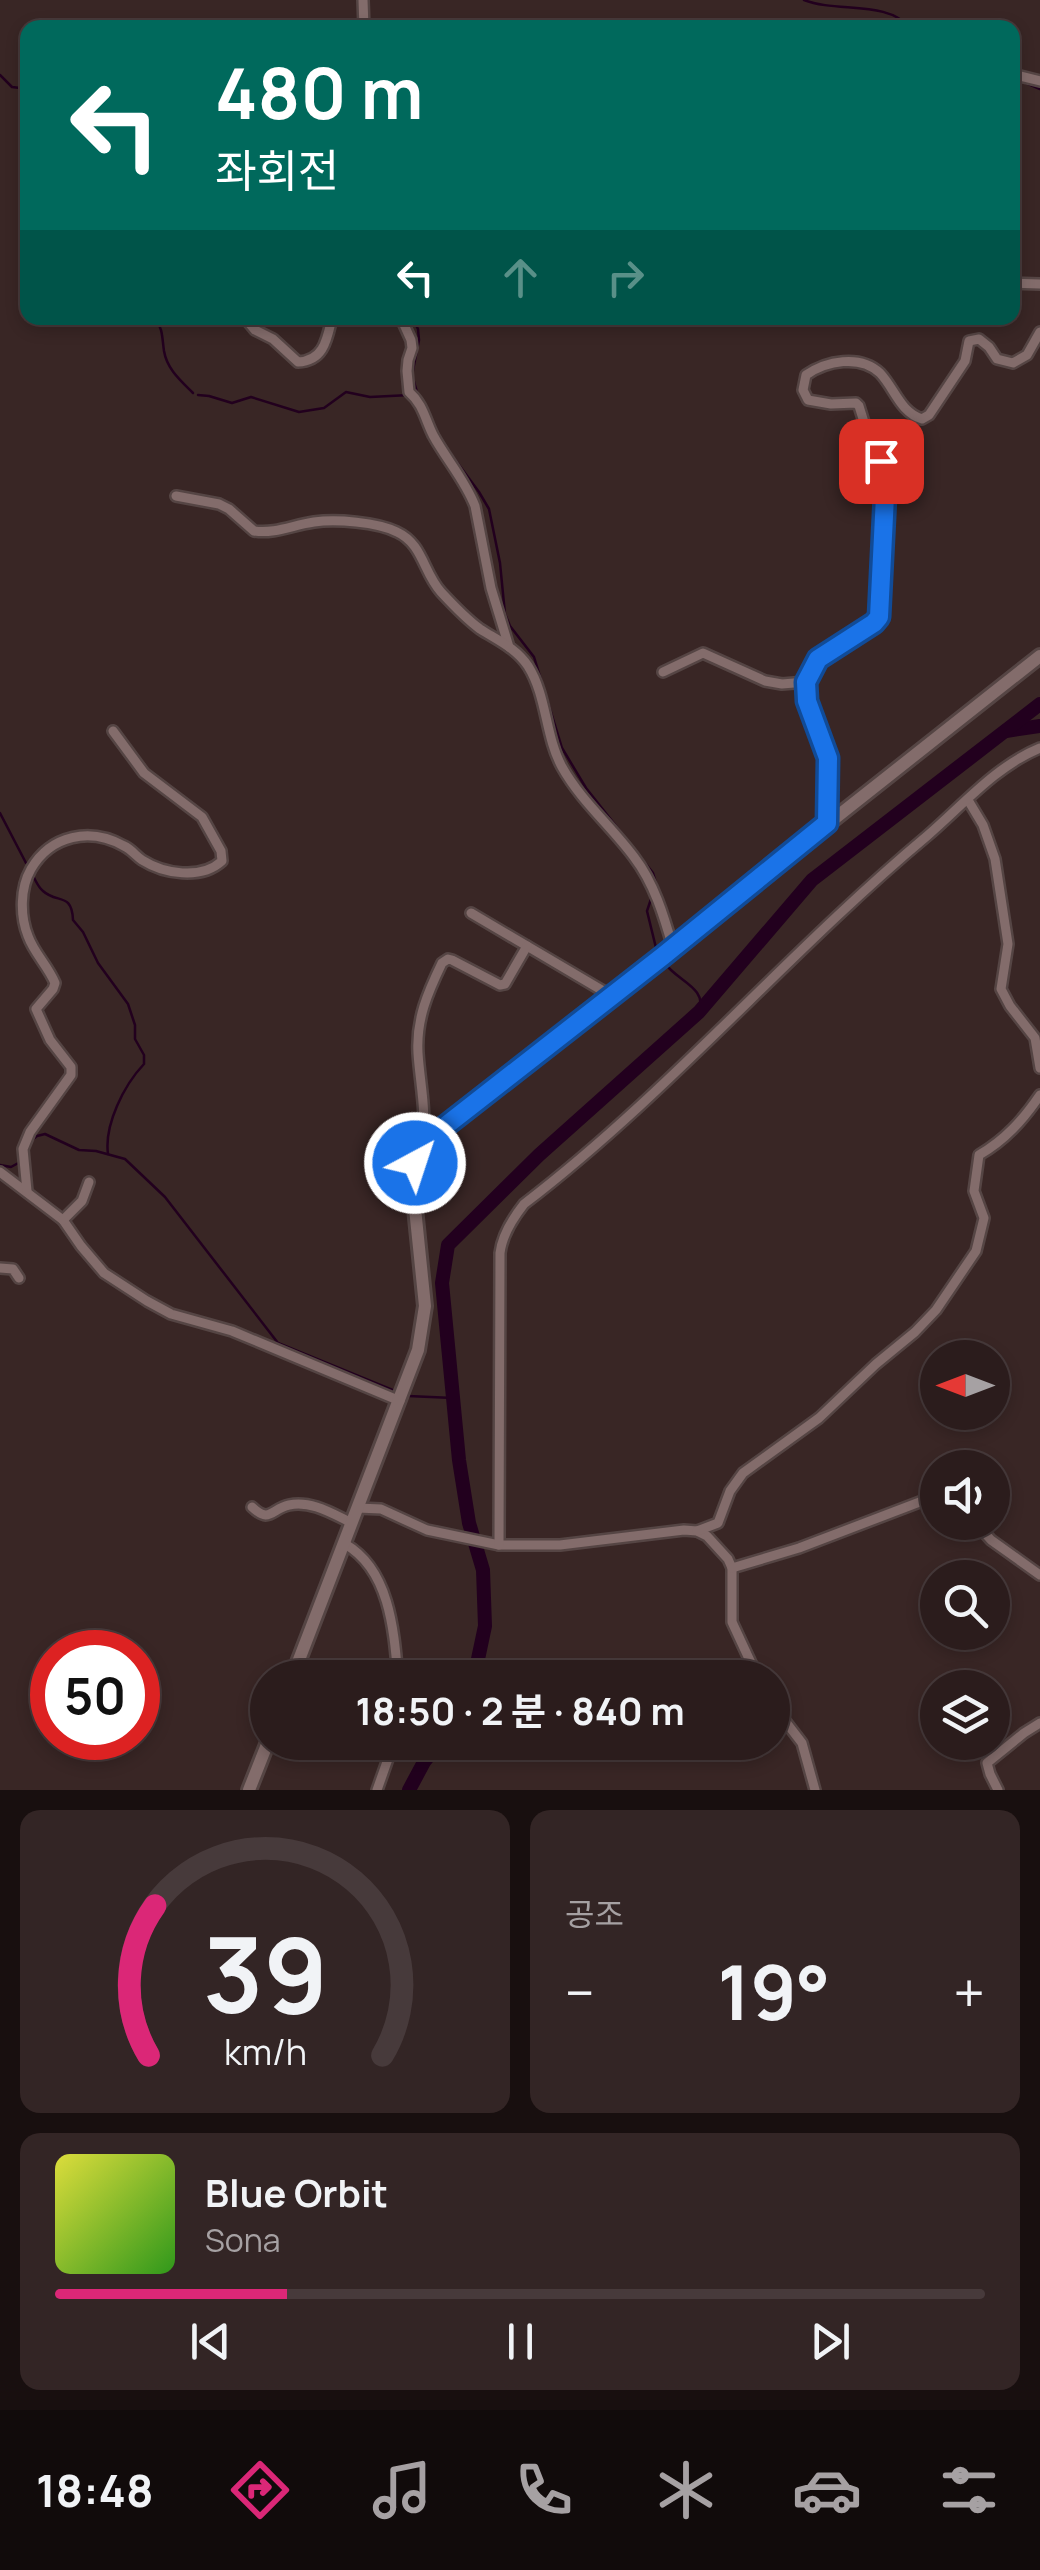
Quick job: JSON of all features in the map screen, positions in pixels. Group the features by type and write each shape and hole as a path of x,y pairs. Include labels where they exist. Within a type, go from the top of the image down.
{"main road":[{"path":"299,1660 418,1350 425,1306 412,1179 421,1150 430,1138 1040,656"},
{"path":"249,1790 261,1760"}],"street":[{"path":"251,325 298,362 317,357 330,325"},
{"path":"405,325 412,340 407,371 409,392 420,402 435,438 475,506 491,588 510,646"},
{"path":"827,823 828,758 807,701 806,682 818,659 879,617 885,496 883,467 859,406 856,402 831,404 808,400 803,390 806,376 825,365 846,360 874,369 908,412 922,419 929,415 965,360 969,342 979,340 997,358 1013,362 1027,355 1040,332"},
{"path":"176,496 218,504 254,531 322,522 382,526 413,542 435,585 460,612 510,646 530,670 562,767 651,883 673,948"},
{"path":"663,672 703,653 766,681 806,682"},
{"path":"1023,669 1040,666"},
{"path":"27,1190 24,1149 30,1132 71,1075 71,1067 50,1040 36,1009 54,983 27,935 22,907 28,874 38,858 56,843 76,835 97,836 124,846 163,870 200,871 215,868 222,861 222,850 202,818 144,773 113,730"},
{"path":"496,1544 500,1253 518,1212 625,1121 848,905 1006,766 1040,748"},
{"path":"968,800 983,824 995,858 1008,944 1001,989 1036,1038 1040,1068"},
{"path":"471,913 610,995"},
{"path":"421,1150 424,1134 418,1053 420,1018 442,962 452,960 500,985 505,984 527,946"},
{"path":"358,1508 381,1509 426,1530 496,1544 560,1544 714,1526 743,1474 819,1418 936,1310 979,1241 984,1218 974,1192 979,1155 1002,1141 1040,1096"},
{"path":"0,1172 63,1220 104,1273 170,1314 232,1331 402,1396"},
{"path":"63,1220 82,1201 89,1182"},
{"path":"0,1268 13,1269 19,1278"},
{"path":"732,1568 799,1548 920,1503"},
{"path":"252,1507 266,1516 290,1504 316,1506 352,1524"},
{"path":"697,1531 714,1541 732,1568 732,1622 750,1660"},
{"path":"991,1540 1040,1575"},
{"path":"344,1544 369,1564 378,1582 389,1610 396,1660"},
{"path":"998,1790 987,1763 1040,1723"},
{"path":"790,1727 802,1743 815,1790"},
{"path":"377,1790 388,1760"}],"waterway":[{"path":"804,0 875,10 901,20"},
{"path":"0,75 12,87 20,88"},
{"path":"1020,80 1040,89"},
{"path":"158,325 168,363 193,393"},
{"path":"416,325 419,340 412,375 417,392 442,442 489,509 505,614 534,657 562,748 586,788 653,873 659,893"},
{"path":"198,395 232,403 251,397 299,412 324,408 346,392 370,397 410,395"},
{"path":"478,1660 485,1626 483,1570 469,1523 459,1460 442,1283 448,1245 539,1155 699,1012 812,880 1040,704"},
{"path":"1006,731 1040,726"},
{"path":"0,813 26,863"},
{"path":"33,876 48,895 70,905 73,920 98,963 128,1004 135,1039 144,1055 144,1064 129,1083 112,1118 108,1154"},
{"path":"651,899 647,911 657,952"},
{"path":"664,962 695,990 701,1003 699,1012"},
{"path":"32,1140 45,1134 79,1150 125,1159 165,1197 278,1343 395,1391"},
{"path":"0,1165 11,1167 22,1161"},
{"path":"408,1396 453,1398"},
{"path":"409,1790 426,1760"}],"route":[{"path":"415,1163 430,1138 827,823 828,758 807,701 806,682 818,659 879,617 885,496 881,461"}]}
